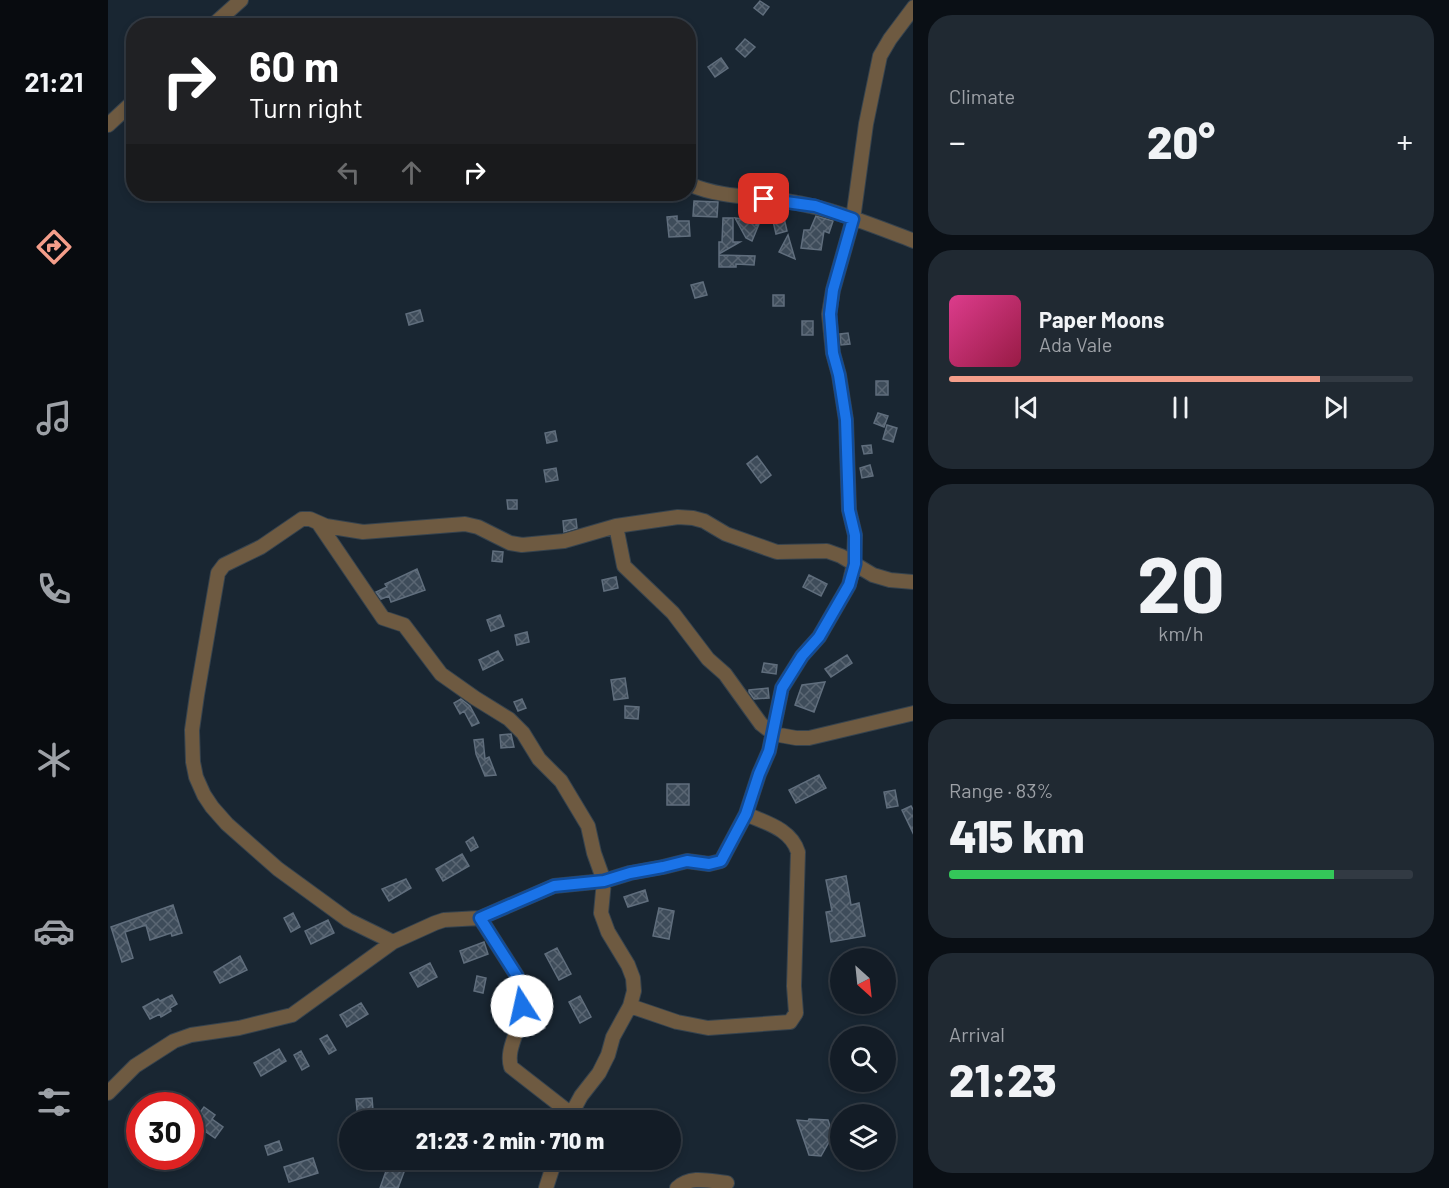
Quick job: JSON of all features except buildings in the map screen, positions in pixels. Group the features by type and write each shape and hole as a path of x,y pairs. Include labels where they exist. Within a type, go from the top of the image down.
{"street":[{"path":"221,18 241,0"},
{"path":"108,1093 135,1066 153,1052 174,1041 191,1035 239,1028 281,1018 300,1011 314,998 393,942 444,920 480,918 554,886 604,881 687,861 715,863 721,861 746,814 774,734 782,688 802,656 819,637 849,585 855,564 855,535 849,510 846,420 833,353 830,314 833,290 853,219 866,124 879,63 890,39 913,8"},
{"path":"108,125 126,108"},
{"path":"696,186 719,194 815,206 913,241"},
{"path":"393,942 348,920 278,869 227,824 204,795 196,777 192,730 200,677 217,578 221,568 230,561 261,547 302,519 363,532 465,524 478,527 510,543 522,545 564,541 616,526 693,518 704,521 726,534 777,552 827,551 841,556 873,575 890,580 913,582"},
{"path":"319,524 383,618 404,624 441,674 509,719 523,733 539,759 561,781 588,826 604,881 601,913 608,932 628,965 633,978 634,990 630,1006 613,1037 608,1055 599,1073 574,1110"},
{"path":"616,526 624,566 673,613 708,658 725,674 761,723 774,734 809,738 913,713"},
{"path":"630,1006 677,1022 708,1028 776,1024 790,1022 794,1018 796,1013 794,986 798,852 795,843 787,833 746,814"},
{"path":"480,918 517,976 520,985 521,1018 509,1055 511,1067 561,1110"},
{"path":"546,1188 552,1170"},
{"path":"677,1188 686,1180 692,1179 727,1183"}],"route":[{"path":"522,1006 517,976 480,918 554,886 604,881 687,861 709,864 721,861 746,814 769,751 782,688 802,656 819,637 849,585 855,564 856,549 854,524 849,510 846,420 833,353 830,314 833,290 853,219 815,206 764,199"}]}
